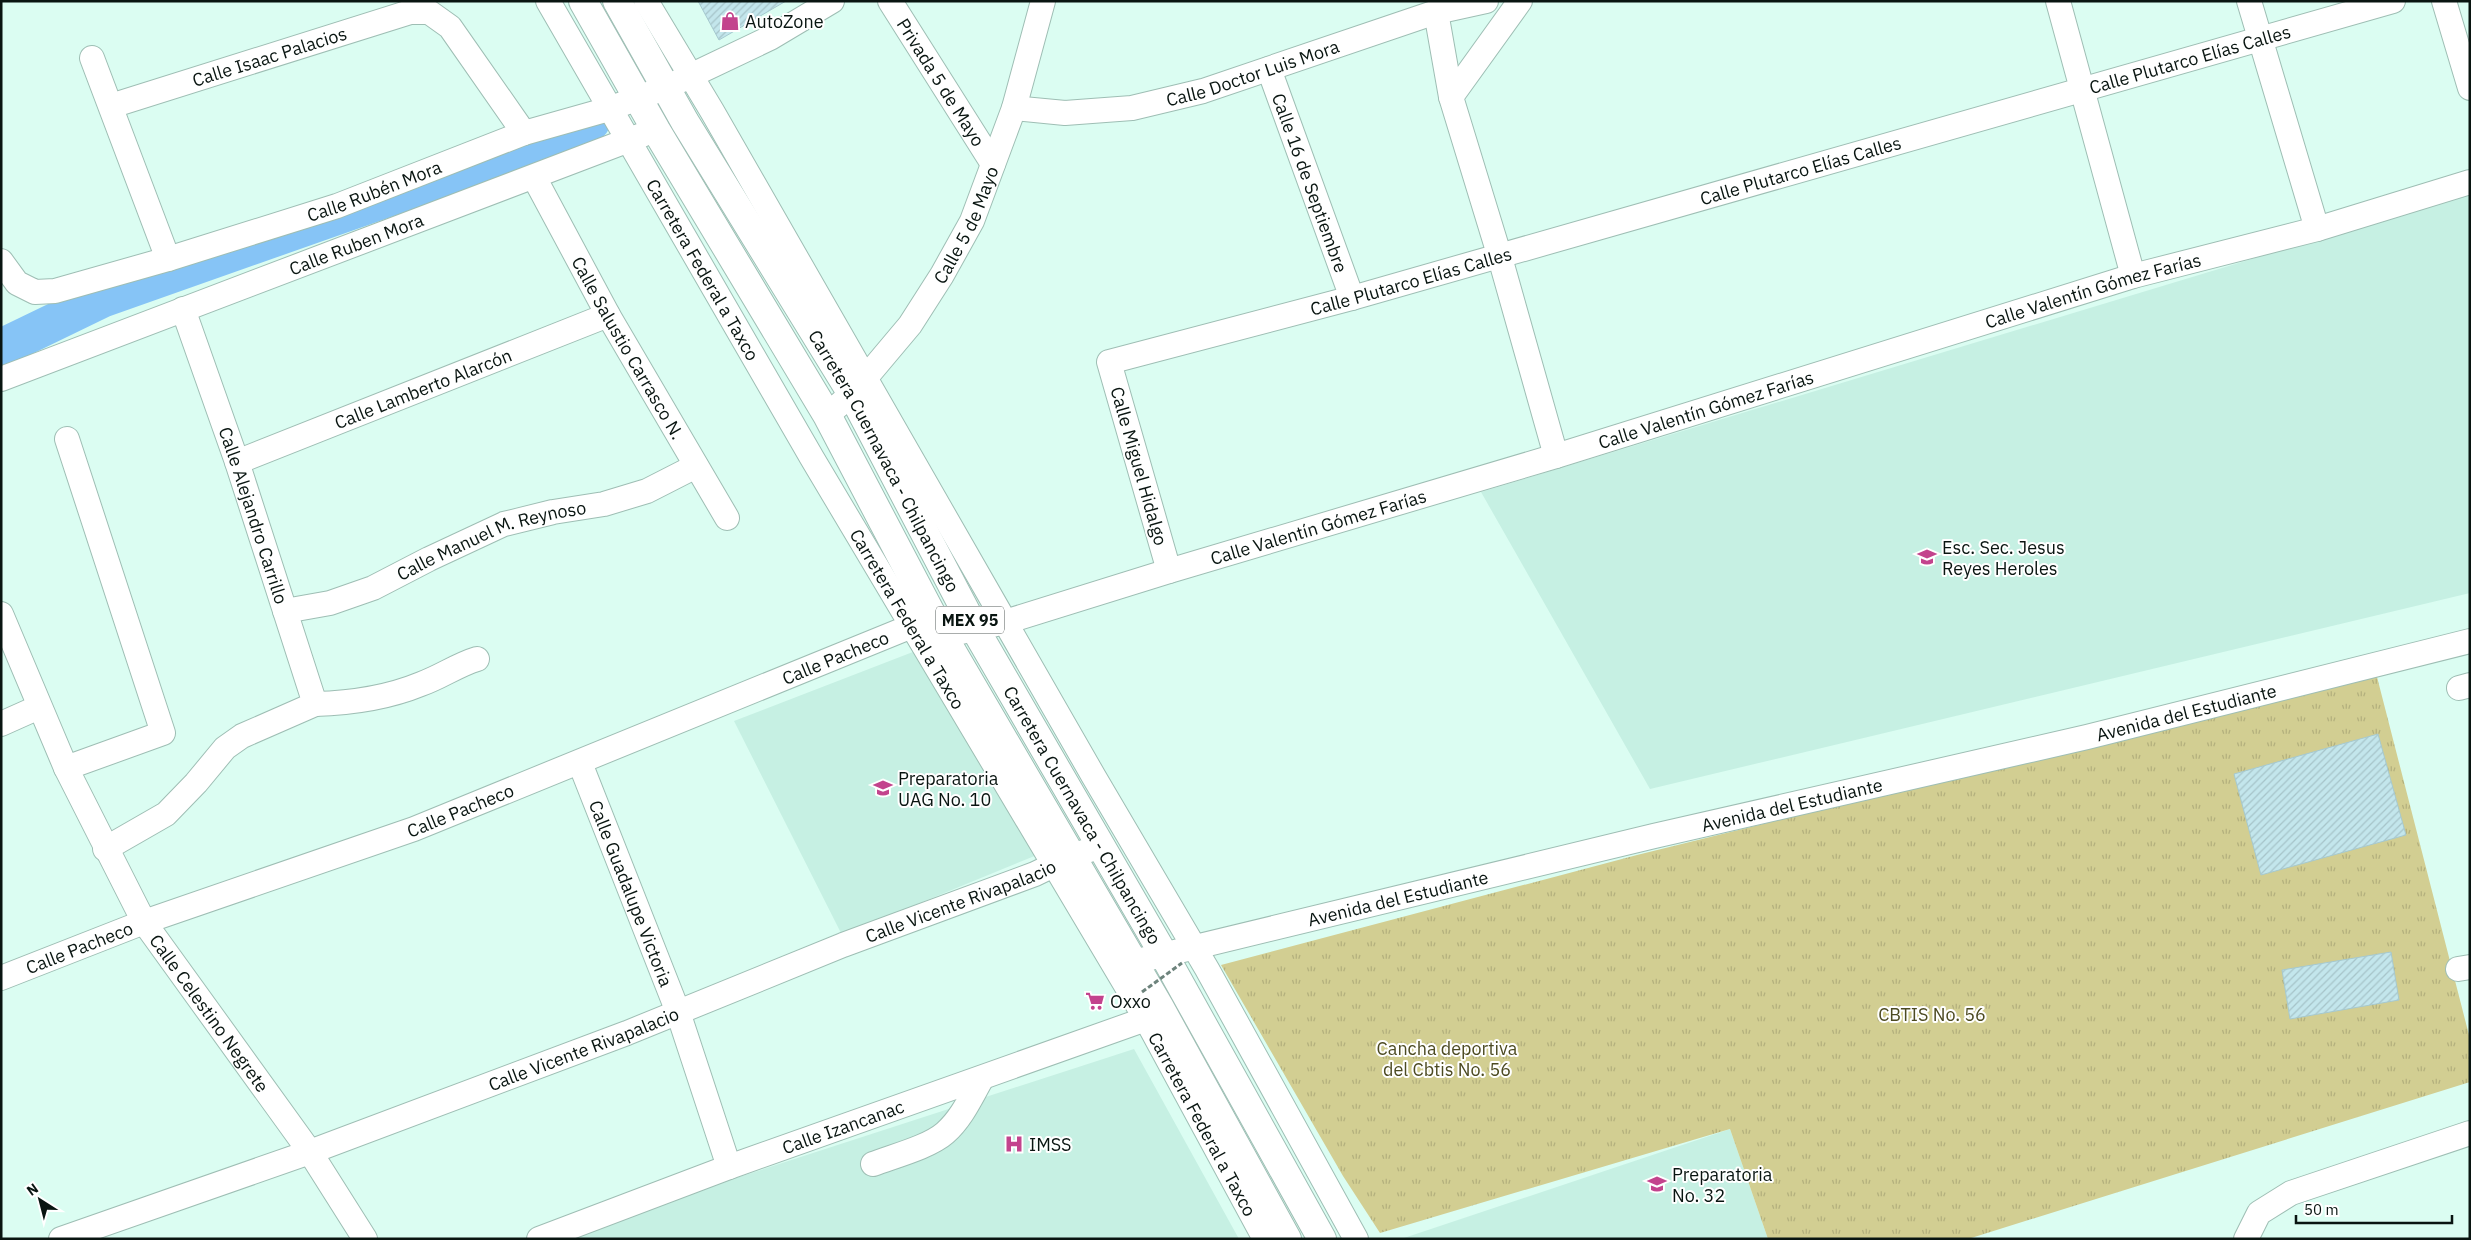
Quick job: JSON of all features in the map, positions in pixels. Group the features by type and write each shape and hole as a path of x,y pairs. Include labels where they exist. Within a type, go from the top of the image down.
{"main road":[{"name":"Carretera Cuernavaca - Chilpancingo","path":"583,1 656,130 827,415 1032,806 1192,1085 1287,1239"},
{"name":"Carretera Cuernavaca - Chilpancingo","path":"617,1 678,82 685,122 858,385 975,629 1100,846 1180,955 1247,1104 1322,1239"}],"street":[{"name":"Carretera Federal a Taxco","path":"548,1 626,140 912,626 1032,806"},
{"path":"646,1 678,82 712,111 858,385 1006,622 1180,955 1274,1090 1356,1239"},
{"name":"Calle Rubén Mora","path":"1,261 17,283 35,292 55,291 168,259 337,206 524,133 609,109 638,98 678,82 770,38 832,1"},
{"name":"Calle 5 de Mayo","path":"827,415 858,385 910,325 942,275 972,221 1014,108 1043,1"},
{"name":"Calle Doctor Luis Mora","path":"1014,108 1065,113 1132,108 1202,91 1436,12 1486,1"},
{"path":"1451,97 1520,1"},
{"path":"2058,1 2080,90 2133,276"},
{"path":"2249,1 2317,228"},
{"name":"Calle Plutarco Elías Calles","path":"1109,362 1352,298 1499,254 2393,1"},
{"path":"2444,1 2470,88"},
{"name":"Privada 5 de Mayo","path":"889,2 992,164"},
{"name":"Calle Isaac Palacios","path":"111,106 410,12 429,12 450,27 524,133"},
{"path":"1436,12 1451,97 1499,254 1556,456"},
{"path":"92,58 168,259"},
{"name":"Calle 16 de Septiembre","path":"1269,69 1352,298"},
{"name":"Calle Ruben Mora","path":"1,379 626,140 685,122 712,111"},
{"name":"Calle Salustio Carrasco N.","path":"534,176 608,315 727,518"},
{"name":"Calle Valentín Gómez Farías","path":"943,636 1006,622 1169,571 1556,456 2133,276 2317,228 2470,182"},
{"name":"Calle Alejandro Carrillo","path":"183,309 237,462 285,611 325,703"},
{"name":"Calle Lamberto Alarcón","path":"237,462 608,315"},
{"name":"Calle Miguel Hidalgo","path":"1109,362 1169,571"},
{"path":"66,768 163,733 67,439"},
{"name":"Calle Manuel M. Reynoso","path":"285,611 330,603 373,588 504,524 553,512 613,502 647,491 696,466"},
{"name":"Calle Celestino Negrete","path":"1,614 38,707 66,768 105,849 144,922 310,1152 365,1239"},
{"name":"Calle Pacheco","path":"1,978 144,922 414,829 580,763 912,626"},
{"name":"Avenida del Estudiante","path":"1122,964 1180,955 1644,839 2087,737 2470,641"},
{"path":"105,849 166,814 196,783 225,748 242,736 325,703 364,700 423,684 457,666 478,659"},
{"path":"1,724 38,707"},
{"name":"Calle Guadalupe Victoria","path":"580,763 678,1012 730,1167"},
{"path":"1032,806 1068,789"},
{"name":"Calle Vicente Rivapalacio","path":"62,1239 310,1152 627,1033 843,945 1035,874 1063,860 1100,846"},
{"name":"Carretera Federal a Taxco","path":"1122,964 1146,1019 1192,1085 1265,1239"},
{"name":"Calle Izancanac","path":"540,1238 730,1167 1146,1019"},
{"path":"873,1164 944,1134 963,1112 982,1078"},
{"path":"1247,1104 1274,1090"},
{"path":"2246,1239 2259,1213 2291,1193 2470,1133"}],"path":[{"path":"1142,992 1180,955"}],"shaded area":[{"name":"Esc. Sec. Jesus Reyes Heroles","path":"2470,193 2470,593 1650,789 1481,492"},
{"name":"Preparatoria UAG No. 10","path":"918,650 1037,855 842,935 734,721"},
{"name":"IMSS","path":"1134,1049 1239,1239 548,1239"},
{"name":"Preparatoria No. 32","path":"1730,1129 1768,1239 1401,1239"}],"green space":[{"name":"CBTIS No. 56","path":"2376,673 2470,1039 2470,1082 1968,1239 1768,1239 1730,1129 1380,1233 1343,1176 1221,965 1637,855"}],"building":[{"name":"AutoZone","path":"698,1 786,1 719,40"},
{"path":"2378,734 2406,835 2261,875 2234,774"},
{"path":"2391,952 2399,1000 2290,1019 2282,970"}],"waterway":[{"path":"1,348 104,298 436,181 591,122"}],"place":[{"name":"AutoZone","path":"730,21"},
{"name":"Esc. Sec. Jesus Reyes Heroles","path":"1927,557"},
{"name":"Preparatoria UAG No. 10","path":"883,788"},
{"name":"Oxxo","path":"1095,1001"},
{"name":"IMSS","path":"1014,1144"},
{"name":"Preparatoria No. 32","path":"1657,1184"}],"park label":[{"name":"Cancha deportiva del Cbtis No. 56","path":"1447,1058"}]}
